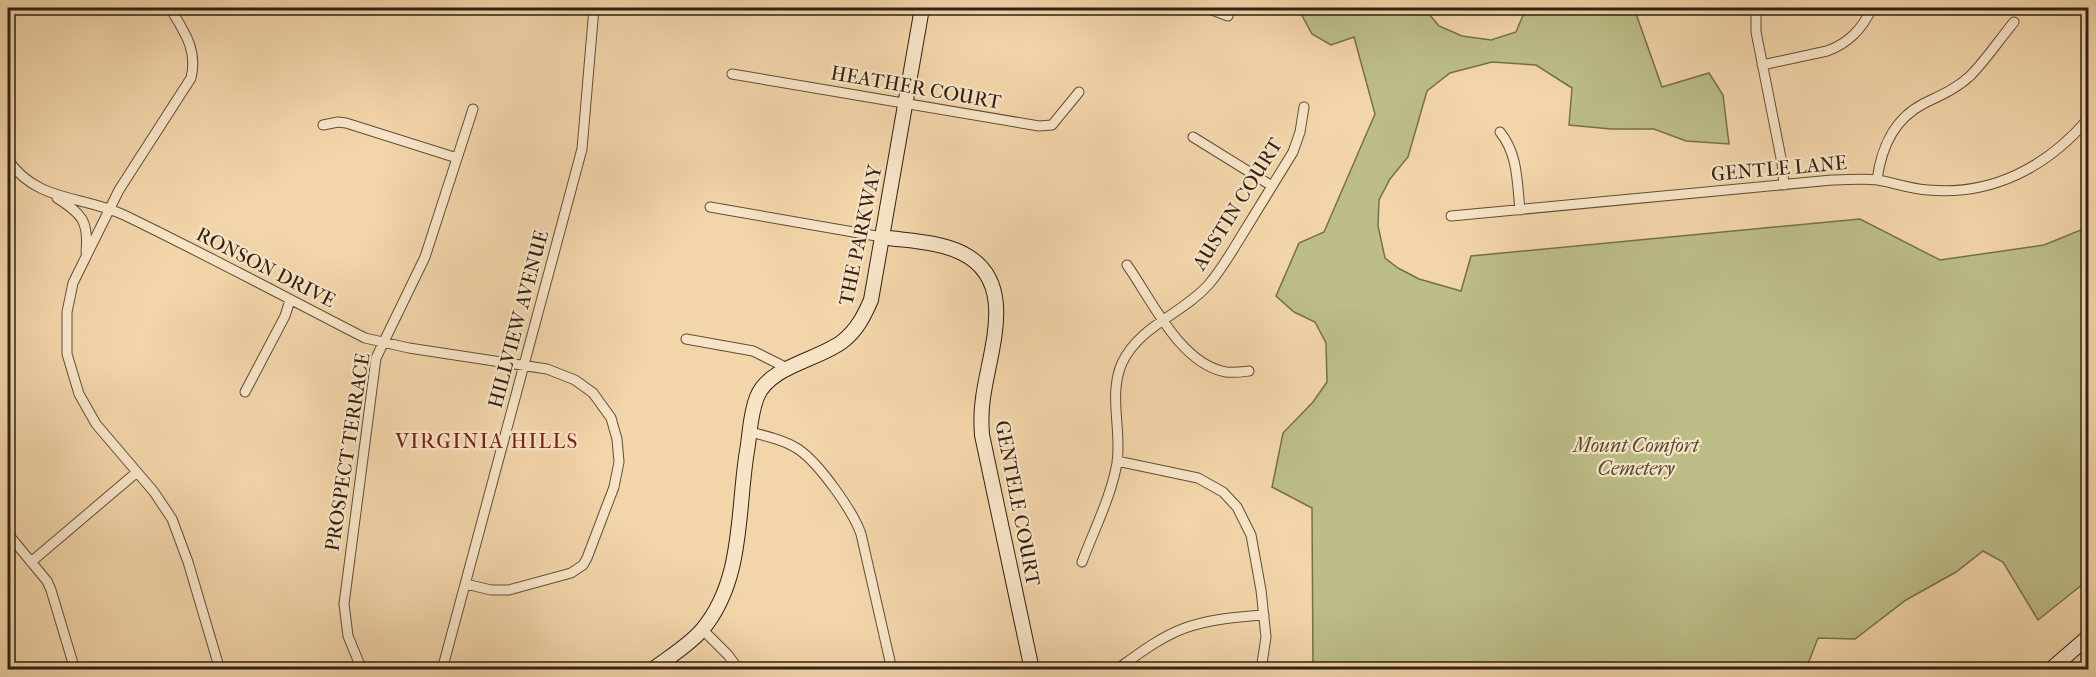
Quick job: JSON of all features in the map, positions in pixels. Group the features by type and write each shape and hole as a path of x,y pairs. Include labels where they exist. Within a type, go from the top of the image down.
{"street":[{"path":"170,8 193,50 191,78 119,190 86,256 73,283 67,312 66,334 72,375 79,394 96,424 164,506 179,534 220,669"},
{"name":"HILLVIEW AVENUE","path":"442,669 582,149 594,8"},
{"name":"THE PARKWAY","path":"652,669 686,646 702,630 721,601 733,569 754,406 762,388 787,368 836,346 849,336 862,321 871,300 922,8"},
{"path":"1208,8 1228,16"},
{"path":"1756,8 1756,32 1777,134 1784,184"},
{"path":"1762,65 1837,47 1855,35 1872,8"},
{"path":"1877,180 1883,150 1898,125 1917,108 1948,92 1970,76 2014,22"},
{"name":"HEATHER COURT","path":"732,74 1039,126 1052,125 1079,92"},
{"name":"AUSTIN COURT","path":"1082,562 1112,481 1117,461 1118,433 1115,395 1120,368 1133,346 1149,329 1199,295 1217,274 1297,142 1304,107"},
{"name":"PROSPECT TERRACE","path":"363,669 348,636 344,604 376,358 425,257 473,110"},
{"name":"GENTLE LANE","path":"1450,216 1832,180 1877,180 1927,190 1968,190 2009,179 2047,159 2064,146 2088,120"},
{"path":"323,125 346,123 457,158"},
{"path":"1500,132 1508,141 1514,157 1520,210"},
{"path":"1193,137 1272,186"},
{"name":"RONSON DRIVE","path":"8,160 28,182 53,195 110,208 365,338 410,348 547,369 584,385 598,399 611,418 617,439 619,462 617,477 583,565 564,576 509,590 491,590 466,584"},
{"path":"53,195 78,212 82,218 87,233 86,256"},
{"name":"GENTELE COURT","path":"710,207 939,246 962,253 981,267 994,289 997,316 982,399 982,435 1032,669"},
{"path":"1127,265 1163,320 1186,349 1202,362 1223,372 1249,371"},
{"path":"245,392 285,316 290,300"},
{"path":"686,339 753,351 787,368"},
{"path":"750,432 786,443 802,452 812,461 852,513 864,543 892,669"},
{"path":"1117,461 1198,478 1214,486 1230,499 1242,515 1251,535 1264,615 1266,646 1261,669"},
{"path":"31,562 137,472"},
{"path":"8,534 51,590 75,669"},
{"path":"1116,669 1183,629 1213,621 1264,615"},
{"path":"702,630 739,669"},
{"path":"2050,669 2067,664 2088,637"}],"green space":[{"name":"Mount Comfort Cemetery","path":"1298,8 1424,8 1439,26 1462,36 1491,40 1516,32 1526,8 1634,8 1662,87 1709,73 1723,95 1729,144 1686,141 1654,129 1611,129 1569,125 1572,88 1536,65 1492,62 1450,73 1427,91 1408,157 1390,179 1379,200 1378,226 1385,258 1419,279 1461,291 1471,256 1860,219 1940,260 2044,245 2088,227 2088,580 2038,620 2003,562 1983,551 1956,572 1906,600 1855,639 1818,638 1806,669 1313,669 1312,508 1272,487 1283,433 1313,402 1327,382 1326,343 1315,322 1294,312 1276,296 1299,243 1324,232 1375,114 1354,37 1331,45 1312,34"}],"district":[{"name":"VIRGINIA HILLS","path":"487,441"}]}
